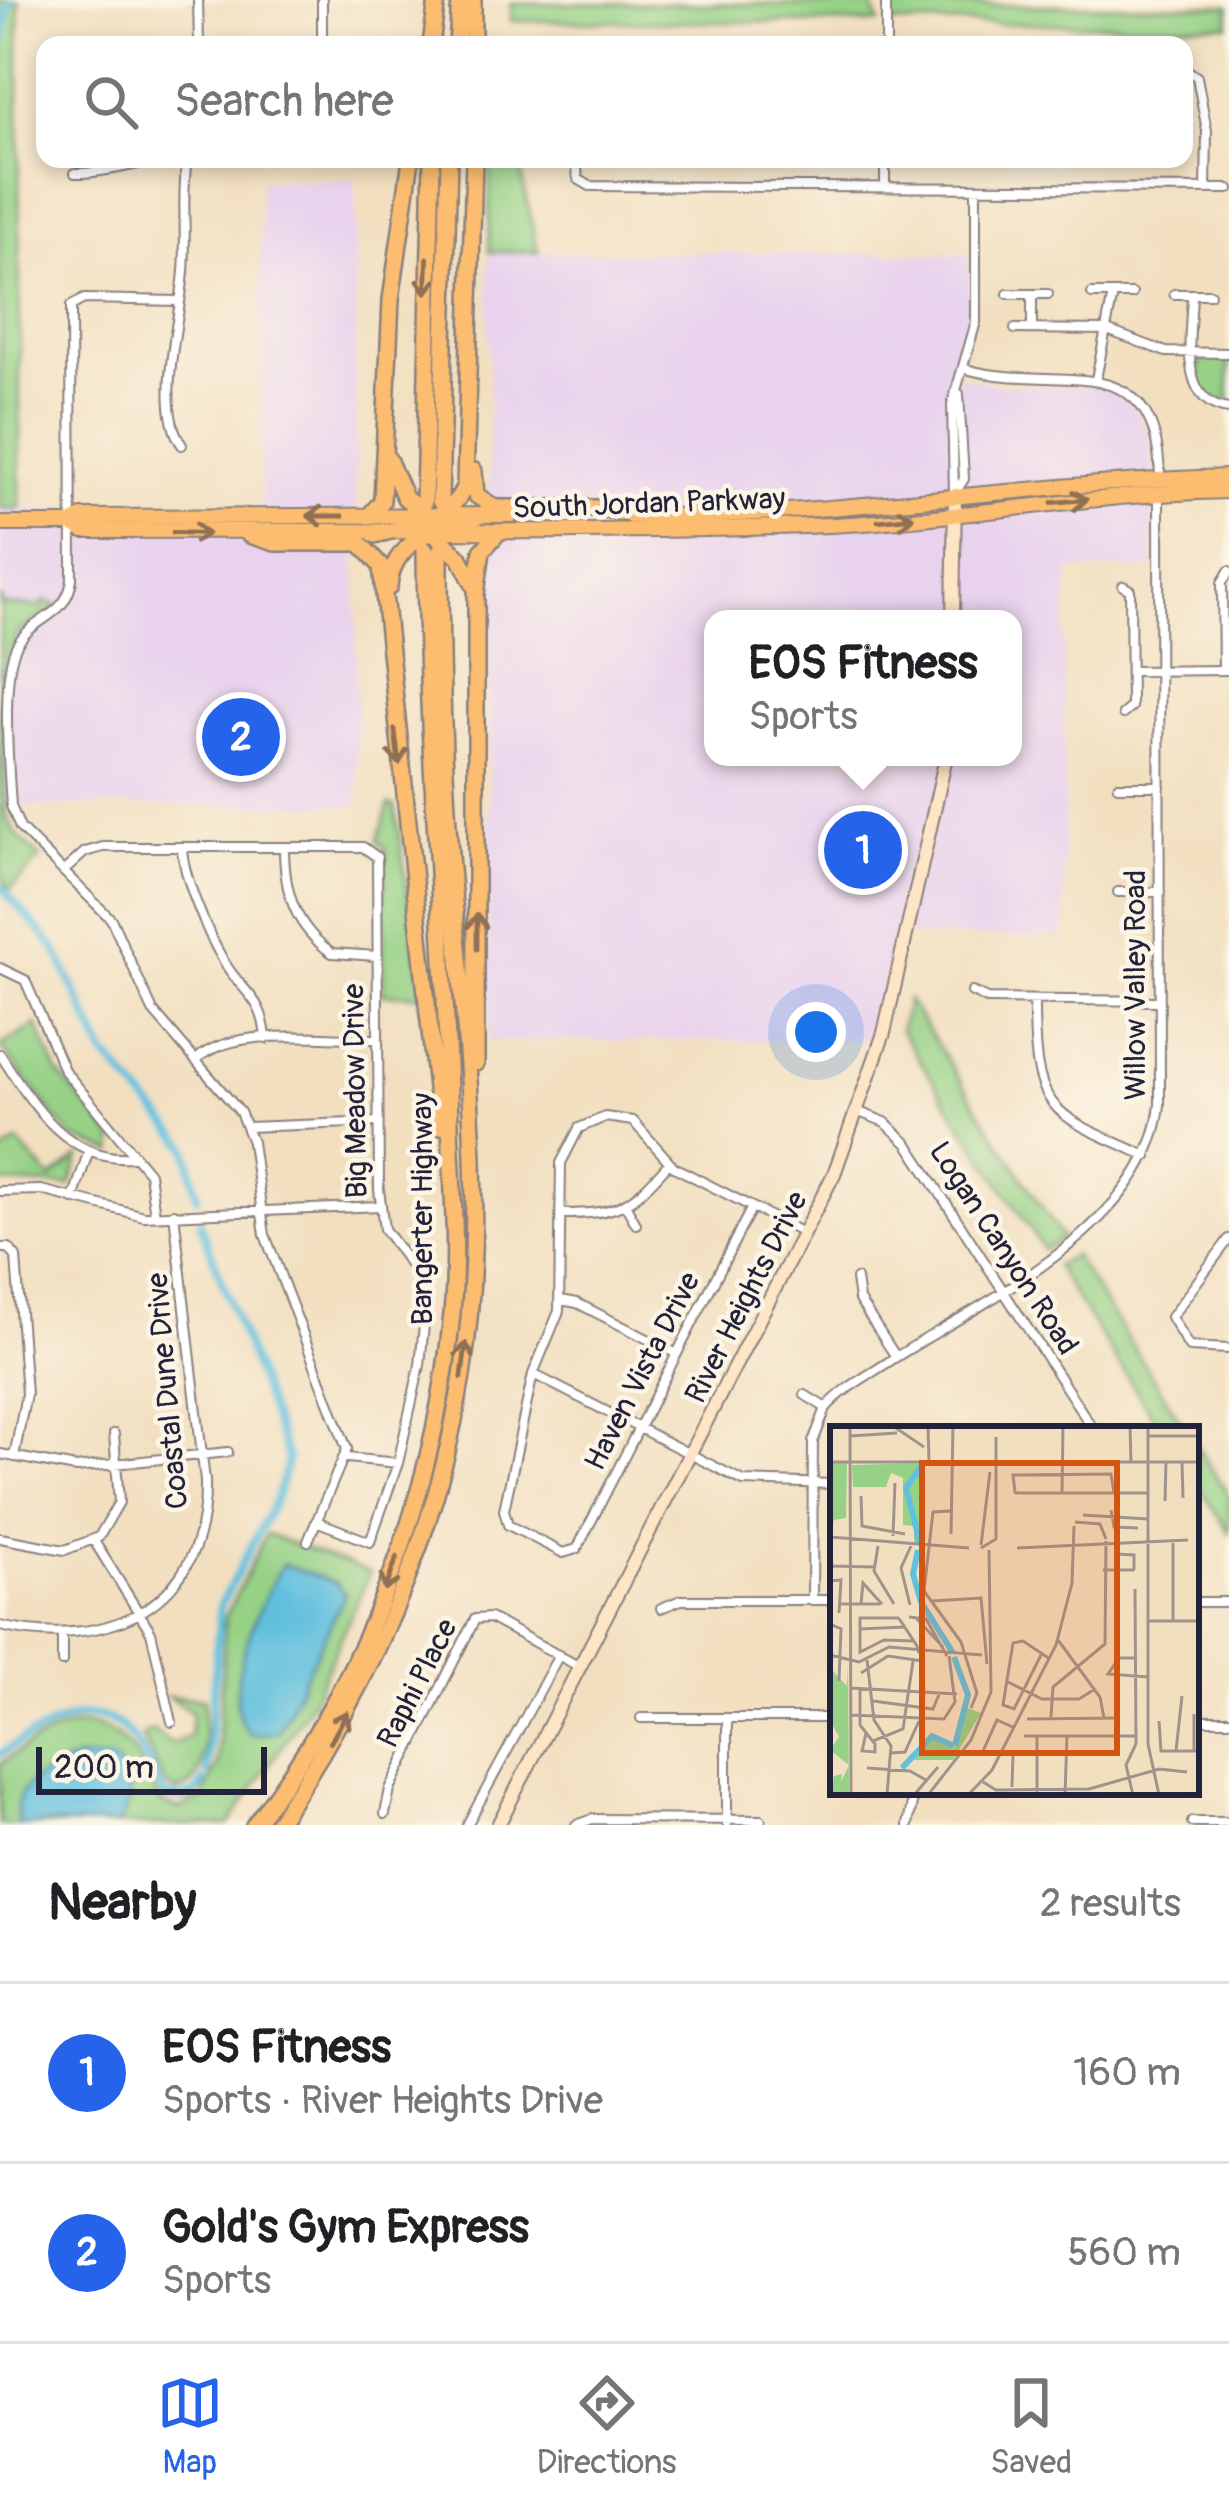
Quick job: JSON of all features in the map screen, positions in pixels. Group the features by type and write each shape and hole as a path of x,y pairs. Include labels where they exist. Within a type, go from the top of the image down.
{"highway":[{"path":"437,36 440,0"},
{"path":"458,36 460,0"},
{"path":"473,0 473,36"},
{"path":"370,516 381,505 391,300 410,168"},
{"name":"Bangerter Highway","path":"254,1825 341,1687 397,1560 443,1380 453,1254 449,1057 429,759 432,168"},
{"name":"Bangerter Highway","path":"275,1825 369,1672 409,1580 443,1465 463,1374 472,1216 433,526 449,168"},
{"path":"388,630 393,567 464,490 470,436 474,168"},
{"path":"470,436 475,492 489,507 597,508 641,516"},
{"path":"386,448 400,491 460,558 476,594"},
{"path":"375,535 483,515"},
{"path":"389,517 433,526"},
{"path":"472,1216 476,594 482,550 497,534"},
{"path":"249,535 275,543 367,546 382,569 397,746 432,1008 453,1254"}],"main road":[{"name":"South Jordan Parkway","path":"433,526 497,534 838,525 1229,477"},
{"name":"South Jordan Parkway","path":"483,515 748,514 955,494 1160,486 1229,491"},
{"path":"71,524 82,517 389,517"},
{"path":"0,524 71,524 83,531 375,535"}],"street":[{"path":"198,0 199,36"},
{"path":"322,0 322,36"},
{"path":"886,0 886,36"},
{"path":"1193,80 1207,131 1206,189"},
{"path":"74,173 129,168"},
{"path":"182,446 173,426 172,351 187,168"},
{"path":"578,168 580,182 1229,189"},
{"path":"885,168 885,188"},
{"path":"953,610 951,414 966,369 976,314 976,188"},
{"path":"1008,293 1048,294"},
{"path":"1032,329 1033,293"},
{"path":"1092,294 1132,294"},
{"path":"966,369 1003,378 1096,380 1113,294"},
{"path":"1174,294 1210,294"},
{"path":"1192,294 1191,353 1199,395 1229,409"},
{"path":"179,301 84,299 71,306 67,601 22,638 10,666 12,812 24,833 116,926 149,1004 247,1127 267,1240 344,1431 346,1458 333,1475 308,1541"},
{"path":"1015,329 1107,330 1157,350 1229,353"},
{"name":"Willow Valley Road","path":"826,1408 1090,1229 1147,1156 1160,1105 1157,434 1147,410 1127,391 1096,380"},
{"path":"1131,671 1226,670 1228,572"},
{"path":"1123,586 1130,590 1133,608 1131,706 1123,714"},
{"name":"River Heights Drive","path":"498,1825 806,1235 859,1112 887,1020 944,766"},
{"path":"1118,786 1160,786"},
{"path":"182,847 184,874 223,962 263,1010 266,1040"},
{"path":"64,871 95,848 284,847 286,891 300,920 332,953 377,956"},
{"name":"Big Meadow Drive","path":"284,847 373,851 380,1206 384,1229 418,1276 426,1299 419,1372 398,1462 370,1542 316,1521"},
{"path":"1118,892 1160,892"},
{"path":"0,968 27,983 60,1064 149,1173 155,1215"},
{"path":"971,992 987,999 1160,1000"},
{"path":"1034,1000 1034,1071 1045,1096 1067,1118 1147,1156"},
{"path":"196,1060 223,1042 378,1039"},
{"path":"0,1054 29,1098 87,1157 132,1157"},
{"name":"Logan Canyon Road","path":"859,1112 885,1122 904,1139 1088,1426"},
{"path":"806,1235 669,1163 650,1135 633,1121 612,1116 591,1121 564,1148 561,1300 532,1374 753,1483 830,1484"},
{"path":"247,1127 262,1122 378,1122"},
{"path":"75,1194 87,1157"},
{"path":"561,1214 604,1213 626,1206 669,1163"},
{"path":"0,1191 75,1194 123,1214 380,1206"},
{"path":"626,1206 636,1224"},
{"name":"Haven Vista Drive","path":"532,1374 504,1518 512,1528 571,1553 752,1208"},
{"name":"Coastal Dune Drive","path":"0,1626 62,1636 100,1631 141,1613 168,1591 197,1542 206,1502 173,1213"},
{"path":"1229,1239 1172,1310 1174,1328 1189,1347 1229,1349"},
{"path":"0,1248 13,1250 26,1394 14,1457"},
{"path":"856,1279 859,1300 896,1358"},
{"path":"561,1300 577,1303 677,1354"},
{"path":"805,1395 826,1408 814,1435 812,1600"},
{"path":"0,1538 57,1550 94,1541 116,1511 114,1434"},
{"path":"0,1454 69,1468 228,1452"},
{"path":"346,1458 398,1462"},
{"path":"94,1541 153,1637 172,1722"},
{"path":"661,1608 681,1600 830,1600"},
{"name":"Raphi Place","path":"385,1814 390,1789 472,1622 486,1617 583,1668"},
{"path":"62,1636 62,1662"},
{"path":"467,1825 559,1655"},
{"path":"641,1718 830,1718"},
{"path":"727,1718 727,1822"},
{"path":"908,1825 913,1795"},
{"path":"576,1825 592,1820 760,1820"},
{"path":"1192,1822 1229,1822"}],"shaded area":[{"path":"260,180 355,180 357,805 0,806 0,508 261,508"},
{"path":"489,252 969,254 969,331 953,375 1001,385 1104,387 1133,404 1153,444 1153,568 1070,570 1064,625 1064,937 896,936 871,1040 489,1041"}],"green space":[{"path":"0,0 19,1 20,509 0,508"},
{"path":"512,3 872,5 879,23 511,21"},
{"path":"900,5 1229,6 1229,25 890,23 892,10"},
{"path":"490,168 520,168 538,252 489,252"},
{"path":"1201,359 1229,359 1229,404 1213,399 1203,389 1198,376"},
{"path":"0,596 3,605 43,607 44,601 58,606 18,633 3,670 6,814 15,833 41,858 9,891 0,871"},
{"path":"389,805 395,806 423,995 383,994 385,849 378,840"},
{"path":"908,1000 1062,1238 1044,1250 900,1030"},
{"path":"37,1025 58,1073 115,1139 114,1153 71,1137 0,1046"},
{"path":"18,1142 51,1179 80,1156 70,1186 0,1183 0,1154"},
{"path":"1073,1255 1184,1426 1159,1426 1055,1266"},
{"path":"1199,1450 1229,1496 1229,1532 1199,1487"},
{"path":"266,1534 370,1573 313,1699 229,1825 0,1825 0,1764 37,1740 73,1726 107,1730 123,1742 163,1804 179,1809 201,1799 217,1766 225,1618"},
{"path":"168,1696 204,1699 201,1767 188,1787 177,1792 166,1785 142,1736 152,1730 171,1744 190,1736 192,1713"}],"water":[{"path":"283,1564 336,1583 345,1594 278,1732 251,1735 241,1720 239,1675 253,1624"},
{"path":"78,1758 111,1760 124,1774 129,1798 119,1824 19,1825 17,1811 24,1790 43,1774"}],"waterway":[{"path":"0,53 10,4"},
{"path":"0,886 55,948 105,1055 187,1146 197,1197"},
{"path":"200,1222 288,1460 276,1498 220,1606 207,1772"},
{"path":"0,1754 55,1724 97,1716 131,1737 163,1794 187,1797 204,1781"}],"place":[{"name":"Gold's Gym Express","path":"241,737"},
{"name":"EOS Fitness","path":"863,850"}]}
